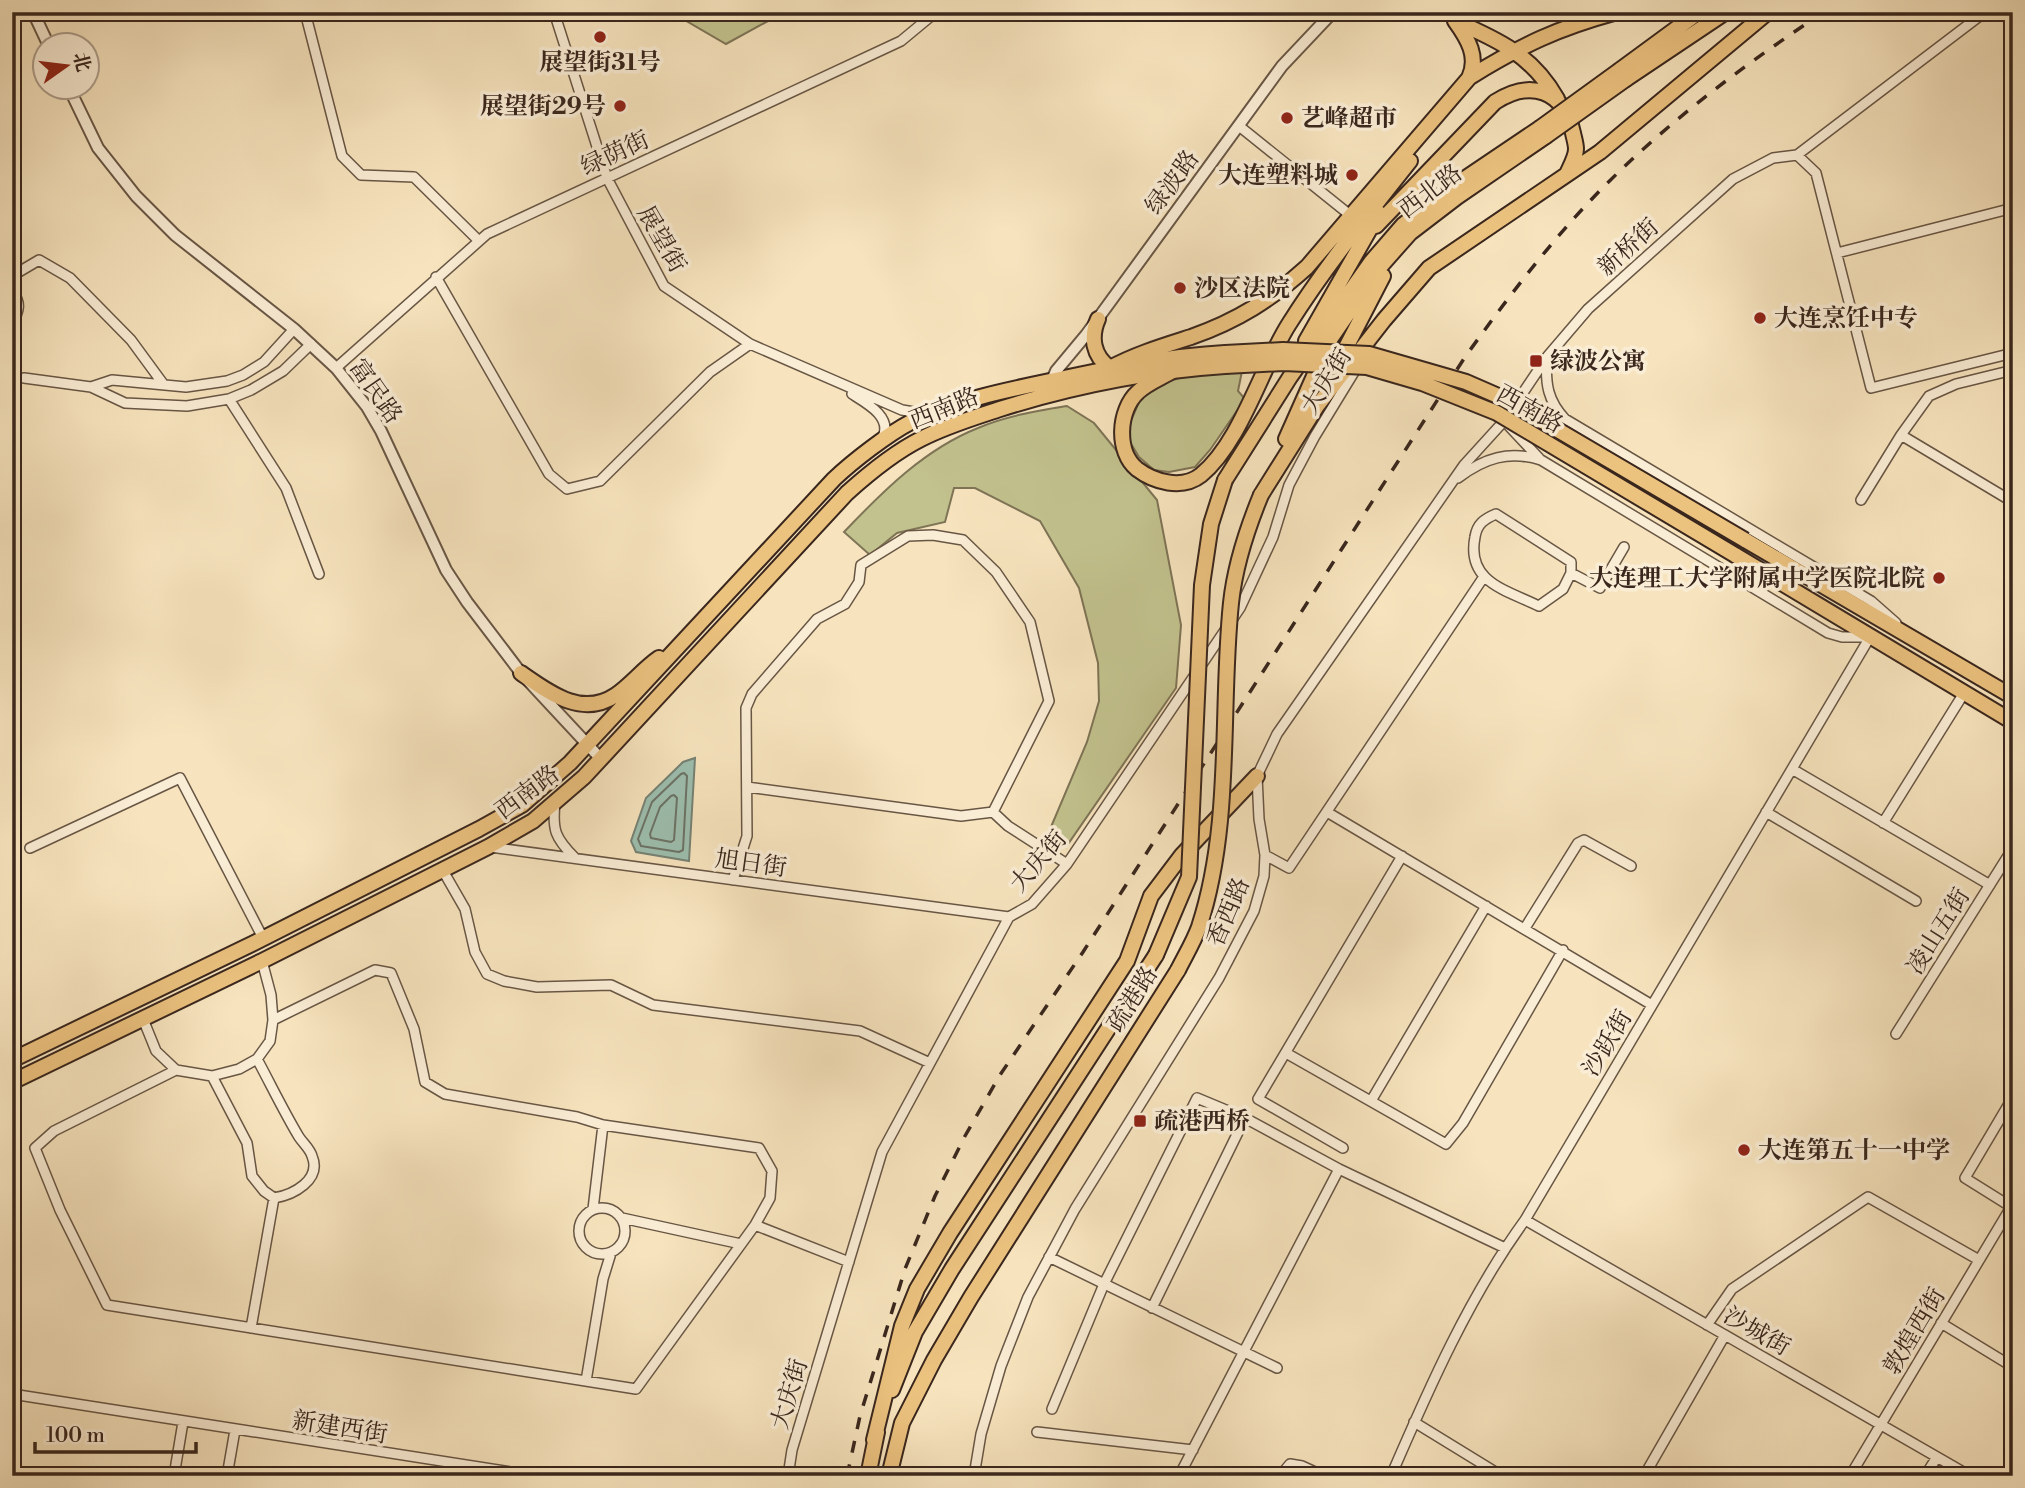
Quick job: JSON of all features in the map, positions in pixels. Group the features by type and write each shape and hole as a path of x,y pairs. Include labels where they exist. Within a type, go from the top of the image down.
{"main road":[{"path":"1469,78 1512,51 1547,34 1617,12"},
{"name":"西北路","path":"1261,495 1331,338 1379,268 1402,241 1623,74 1699,12"},
{"name":"西北路","path":"1623,74 1726,12"},
{"path":"1317,406 1429,268 1600,152 1768,12"},
{"path":"1455,21 1501,42 1539,71 1566,113 1576,150 1567,174"},
{"path":"1098,319 1094,328 1094,344 1100,358 1110,368 1259,307 1307,267 1469,78 1474,67 1474,58 1470,44 1455,21"},
{"path":"1367,233 1391,214 1427,172 1495,102 1517,90 1538,91 1557,99"},
{"path":"874,1440 915,1332 952,1269 1156,955 1189,877 1202,585 1211,524 1225,480 1245,436 1283,381 1437,115"},
{"name":"西北路","path":"1225,480 1290,377 1371,262 1403,225 1451,188 1543,132"},
{"path":"1174,370 1137,393 1125,415 1122,440 1131,463 1149,478 1176,484 1199,477 1219,455 1245,411 1287,326 1410,161"},
{"path":"1261,495 1317,406 1402,241"},
{"name":"西南路","path":"12,1082 262,961 488,847 533,821 600,759 847,493 918,440 958,423 1040,397 1225,359 1283,350 1369,354 1466,382 1505,399 2013,697"},
{"name":"西南路","path":"12,1060 479,830 522,805 570,763 834,479 909,423 951,405 1110,368 1175,358 1225,359 1367,367 1422,383 1497,413 2013,722"},
{"name":"疏港路","path":"889,1476 902,1423 934,1360 1178,970 1199,928 1213,869 1224,770 1231,601 1246,532 1261,495"},
{"path":"521,673 571,704 594,705 616,695 648,666 683,642"},
{"path":"868,1476 874,1440 902,1326 917,1289 950,1233 1127,961 1152,896 1182,855 1257,776"}],"street":[{"path":"33,12 42,32"},
{"path":"305,12 342,156 361,175 414,177 480,241"},
{"name":"展望街","path":"554,12 607,178 664,286 750,344 902,410 930,414"},
{"name":"绿荫街","path":"336,368 487,234 901,41 936,12"},
{"name":"绿波路","path":"1052,380 1282,66 1333,12"},
{"path":"1442,12 1455,21"},
{"path":"1985,12 1797,155 1816,173 1871,388 2013,353"},
{"name":"富民路","path":"76,102 98,148 136,197 175,235 294,329 336,368 367,407 381,431 446,570 521,673 600,759"},
{"path":"1239,126 1350,215"},
{"name":"新桥街","path":"1529,387 1547,358 1588,309 1733,179 1773,158 1797,155"},
{"path":"1837,253 2013,208"},
{"path":"12,276 39,260 70,278 131,340 164,385"},
{"path":"436,277 549,474 568,489 600,481 710,372 750,344"},
{"path":"12,290 19,300 19,313 12,323"},
{"name":"大庆街","path":"788,1476 792,1450 883,1152 1009,917 1032,904 1067,864 1240,608 1273,537 1289,485 1315,436 1396,306"},
{"path":"91,387 112,380 186,387 227,381 264,362 294,329"},
{"path":"24,378 91,387 125,403 187,406 229,399 251,390 283,371 311,344"},
{"path":"1547,358 1551,402 1566,419 1871,601 1913,639"},
{"path":"1861,500 1901,435 1930,396 1956,384 2013,370"},
{"path":"830,380 863,401 884,421 886,430 881,443"},
{"name":"香西路","path":"974,1476 981,1434 1001,1366 1028,1297 1075,1209 1220,978 1254,911 1264,876 1265,855 1259,819 1257,776 1277,734 1464,465 1504,421 1529,387"},
{"path":"229,399 286,488 319,574"},
{"path":"1504,421 1566,419"},
{"path":"1504,421 1541,460"},
{"path":"1901,435 2013,502"},
{"path":"1453,482 1479,463 1494,458 1511,455 1541,460 1828,633 1842,637 1870,637"},
{"path":"1496,514 1571,562 1571,573 1563,589 1539,606 1483,578 1475,564 1472,551 1476,530 1485,518 1496,514"},
{"path":"733,880 747,836 747,708 752,694 817,619 845,604 859,582 861,565 908,536 933,535 962,540 996,572 1030,622 1049,701 993,812"},
{"path":"1571,573 1600,588 1624,547"},
{"path":"1265,855 1289,868 1483,578"},
{"name":"沙跃街","path":"1391,1476 1414,1422 1461,1328 1505,1248 1525,1220 1870,637"},
{"path":"1883,823 1964,693"},
{"path":"1792,769 1990,885"},
{"path":"30,848 180,778 263,938"},
{"path":"747,787 961,816 993,812"},
{"path":"555,803 553,824 559,842 575,858"},
{"path":"993,812 1007,826 1067,864"},
{"path":"1327,812 1653,1005"},
{"path":"1766,812 1916,901"},
{"path":"1525,928 1578,843 1584,840 1631,866"},
{"name":"旭日街","path":"488,847 1009,917"},
{"name":"凌山五街","path":"1896,1034 2013,848"},
{"path":"1343,1148 1258,1099 1402,856"},
{"path":"442,869 465,909 475,952 486,974 537,987 611,985 653,1005 860,1031 930,1063"},
{"path":"1371,1101 1486,906"},
{"path":"1286,1053 1446,1144 1464,1123 1563,950"},
{"path":"143,1019 156,1051 176,1070 212,1076 239,1069 257,1059 270,1041 273,1020 271,995 262,961"},
{"path":"176,1070 54,1131 35,1148 60,1210 107,1305 636,1388 755,1225 770,1198 772,1171 759,1148 603,1125 577,1117 445,1094 425,1082 414,1029 391,973 374,970 273,1020"},
{"path":"212,1076 247,1143 253,1176 264,1191 274,1198 287,1196 301,1188 312,1176 313,1157 300,1139 257,1059"},
{"path":"2012,1208 1965,1178 2013,1097"},
{"path":"1052,1409 1104,1284 1197,1098 1245,1118 1339,1169 1505,1248"},
{"path":"1152,1308 1245,1118"},
{"path":"603,1125 593,1209 582,1219 579,1226 580,1240 590,1251 597,1254 611,1253"},
{"path":"1180,1476 1339,1169"},
{"path":"1707,1325 1732,1289 1868,1197 1979,1261"},
{"path":"251,1328 274,1198"},
{"name":"敦煌西街","path":"1850,1476 2012,1208"},
{"path":"593,1209 609,1209 622,1219 741,1244"},
{"path":"586,1381 603,1279 611,1253 623,1242 625,1226 622,1219"},
{"name":"沙城街","path":"1525,1220 1970,1476"},
{"path":"755,1225 849,1262"},
{"path":"1049,1257 1277,1368"},
{"path":"1941,1324 2013,1367"},
{"path":"1644,1476 1725,1335"},
{"name":"新建西街","path":"12,1394 537,1476"},
{"path":"174,1476 183,1422"},
{"path":"1414,1422 1502,1476"},
{"path":"227,1476 235,1430"},
{"path":"1037,1433 1193,1450"},
{"path":"1925,1476 1937,1457"},
{"path":"1280,1476 1290,1464 1302,1466 1324,1476"}],"green space":[{"path":"671,12 791,12 726,44"},
{"path":"1242,371 1238,391 1245,399 1195,467 1169,472 1154,470 1139,457 1130,442 1130,423 1139,402 1150,388 1182,377"},
{"path":"1067,406 1094,423 1157,500 1181,625 1176,688 1066,847 1048,834 1087,742 1099,701 1098,663 1079,588 1040,521 975,488 954,488 945,522 897,533 870,555 844,532 906,472 940,447 1000,420"}],"water":[{"path":"695,758 689,861 636,852 631,841 646,798 683,762"}],"railway":[{"path":"847,1476 860,1416 905,1269 935,1196 965,1136 1000,1075 1083,952 1465,357 1509,297 1571,221 1642,150 1700,101 1824,12"}],"place":[{"name":"展望街31号","path":"600,37"},
{"name":"展望街29号","path":"620,106"},
{"name":"艺峰超市","path":"1287,118"},
{"name":"大连塑料城","path":"1352,175"},
{"name":"沙区法院","path":"1180,288"},
{"name":"大连烹饪中专","path":"1760,318"},
{"name":"绿波公寓","path":"1536,361"},
{"name":"大连理工大学附属中学医院北院","path":"1939,578"},
{"name":"疏港西桥","path":"1140,1121"},
{"name":"大连第五十一中学","path":"1744,1150"}]}
